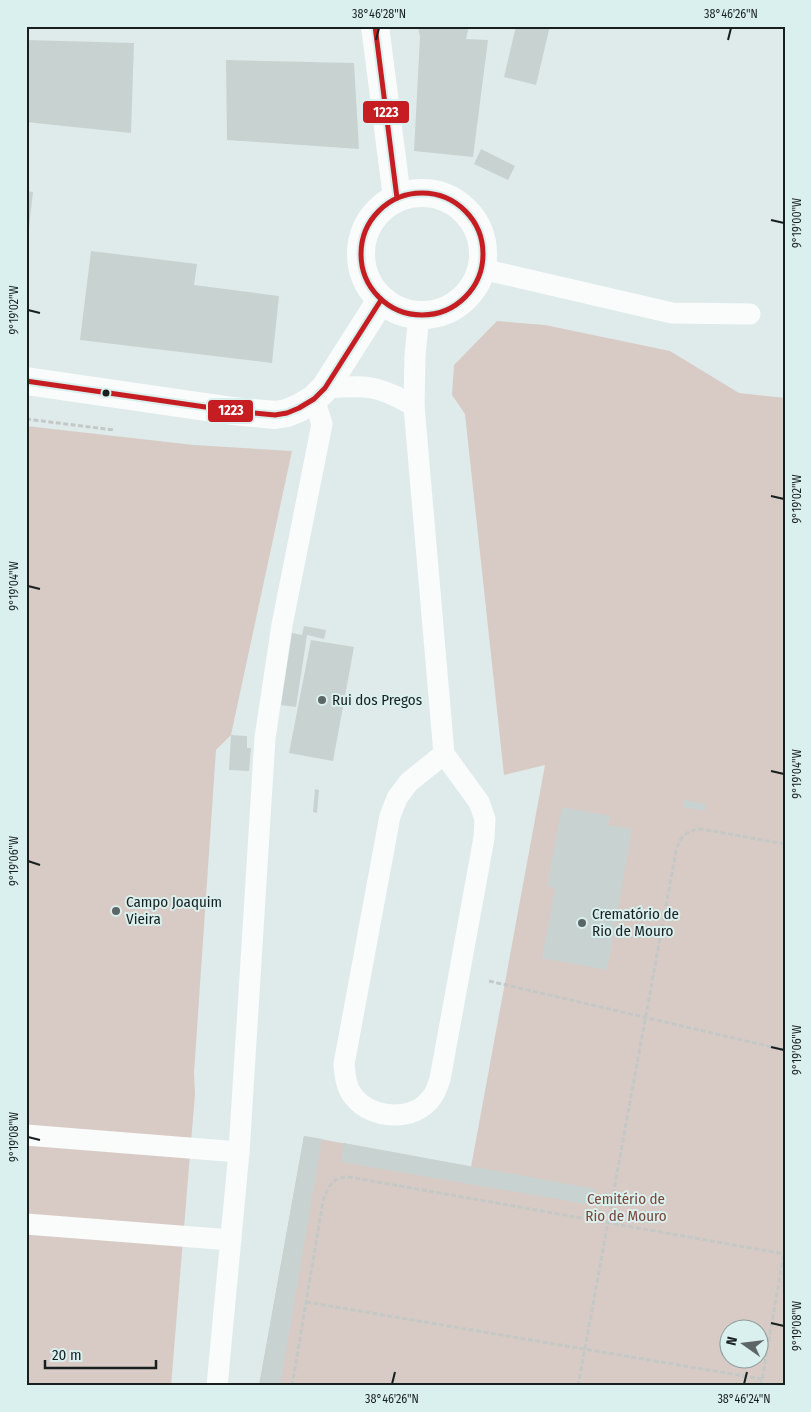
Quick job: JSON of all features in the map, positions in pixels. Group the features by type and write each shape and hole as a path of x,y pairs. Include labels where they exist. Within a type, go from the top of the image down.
{"street":[{"path":"375,26 396,198"},
{"path":"416,193 436,194 454,201 469,214 479,230 483,249 482,269 475,287 462,301 445,312 426,316 407,314 392,308 381,300 368,284 362,265 362,245 368,226 380,210 396,198 416,193"},
{"path":"26,381 233,411 287,413 320,393 381,300"}],"lane":[{"path":"482,269 672,313 750,314"},
{"path":"419,315 415,355 414,406 444,754 479,802 485,818 484,838 440,1079 432,1097 419,1109 404,1115 388,1115 367,1108 354,1097 346,1083 344,1064 390,816 397,798 409,782 444,754"},
{"path":"217,1386 239,1152 265,738 282,625 322,424 320,393 359,386 393,394 414,406"},
{"path":"26,1135 239,1152"},
{"path":"26,1224 231,1240"}],"path":[{"path":"578,1386 679,840 685,833 700,829 785,844"},
{"path":"459,974 785,1050"},
{"path":"292,1386 323,1201 328,1187 334,1179 349,1177 784,1254"},
{"path":"761,1386 785,1247"},
{"path":"306,1302 762,1379"}],"green space":[{"name":"Cemitério de Rio de Mouro","path":"497,321 545,325 670,351 739,393 785,398 785,1386 259,1386 304,1136 471,1167 545,765 504,775 465,414 452,395 454,365"},
{"name":"Campo Joaquim Vieira","path":"26,426 194,445 292,451 231,735 216,750 194,1073 195,1094 171,1386 26,1386"}],"building":[{"path":"418,26 469,26 466,39 488,40 473,157 414,151 420,37"},
{"path":"516,26 550,26 536,85 504,77"},
{"path":"26,40 134,43 131,133 26,122"},
{"path":"226,60 354,63 359,149 227,140"},
{"path":"481,149 515,166 508,180 474,164"},
{"path":"26,191 33,192 28,236 26,236"},
{"path":"91,251 197,264 194,285 279,296 272,363 80,340"},
{"path":"304,626 326,630 324,639 307,635 296,707 281,705 292,633 302,635"},
{"name":"Rui dos Pregos","path":"311,640 354,647 333,761 289,753"},
{"path":"231,735 247,736 247,748 251,748 249,771 229,770"},
{"path":"315,789 319,790 317,813 313,812"},
{"path":"684,800 706,804 705,811 683,807"},
{"name":"Crematório de Rio de Mouro","path":"562,807 610,816 608,825 632,829 607,970 542,958 555,888 547,886"},
{"path":"304,1136 322,1139 280,1386 259,1386"},
{"path":"344,1143 595,1189 592,1205 341,1162"}],"transit line":[{"name":"1223","path":"375,26 397,198"},
{"name":"1223","path":"422,193 434,194 445,198 456,203 465,211 473,220 478,231 482,242 483,254 482,266 478,277 473,288 465,297 456,305 445,310 434,314 422,315 410,314 399,310 388,305 379,297 371,288 366,277 362,266 361,254 362,242 366,231 371,220 379,211 388,203 399,198 410,194 422,193"},
{"name":"1223","path":"26,381 233,411 275,415 287,413 314,399 325,388 381,300"}],"place":[{"name":"Rui dos Pregos","path":"322,700"},
{"name":"Campo Joaquim Vieira","path":"116,911"},
{"name":"Crematório de Rio de Mouro","path":"582,923"}]}
